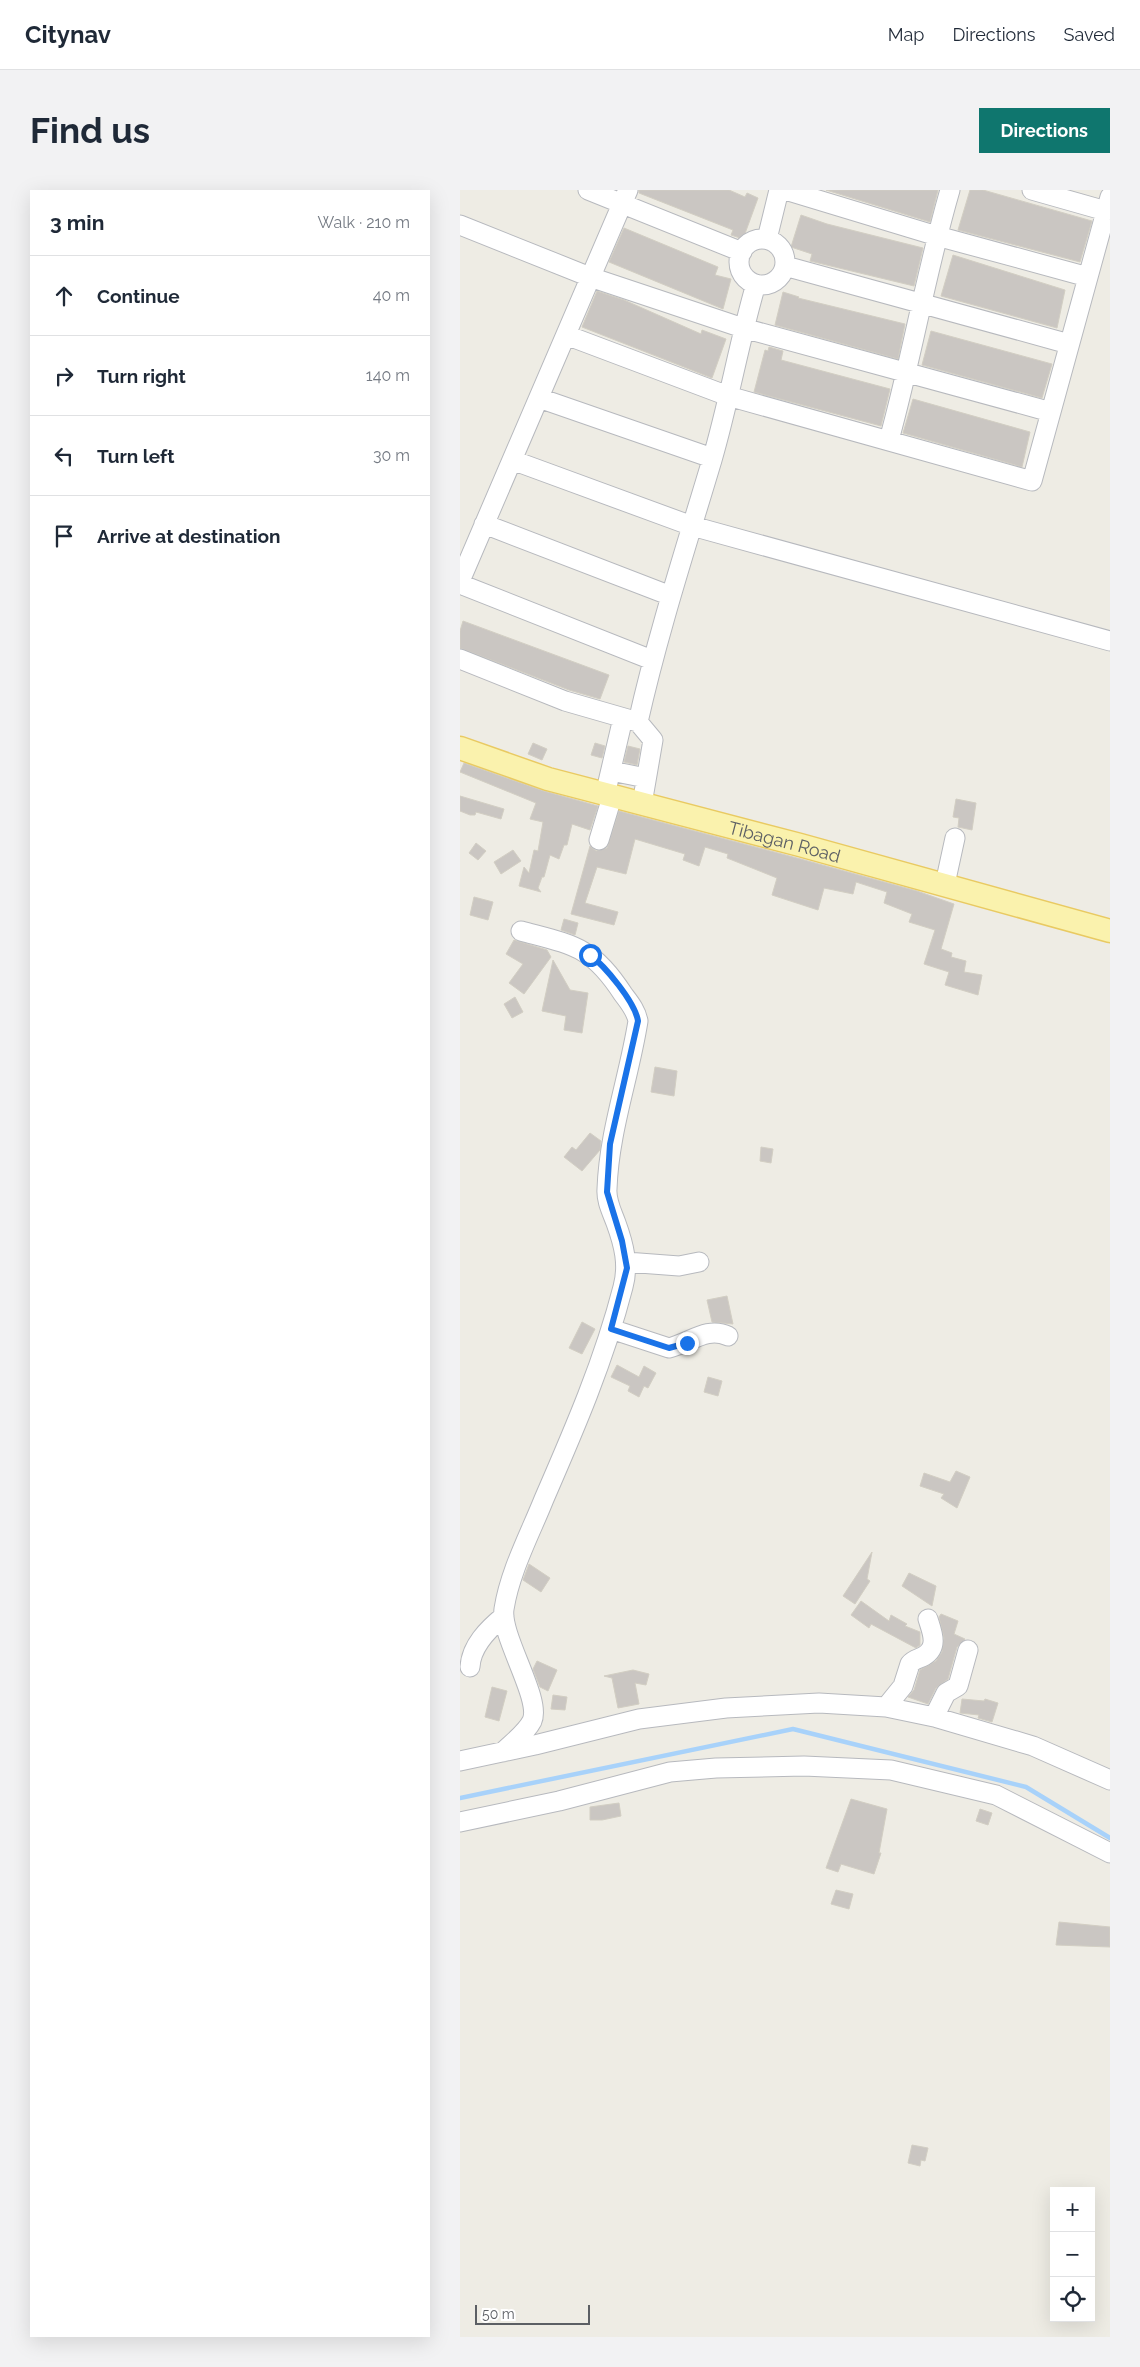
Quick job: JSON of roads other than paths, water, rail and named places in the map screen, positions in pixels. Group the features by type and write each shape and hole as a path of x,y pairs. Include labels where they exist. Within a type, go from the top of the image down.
{"main road":[{"name":"Tibagan Road","path":"460,748 548,779 945,884 1110,932"}],"street":[{"path":"588,190 625,197 742,252"},
{"path":"767,239 780,190"},
{"path":"785,190 937,236 1088,277"},
{"path":"889,440 907,374 937,236 950,190"},
{"path":"566,335 728,396 1032,481 1108,204 1032,190"},
{"path":"625,197 460,582 652,660"},
{"path":"460,225 590,277 743,328 1051,412"},
{"path":"767,239 780,247 784,253 785,266 777,280 763,285 756,284 749,280 740,268 742,252 752,241 767,239"},
{"path":"785,266 1069,344"},
{"path":"599,840 609,796 611,771 652,660 692,526 712,458 743,328 756,284"},
{"path":"539,398 712,458"},
{"path":"512,460 692,526 1110,641"},
{"path":"484,524 670,596"},
{"path":"460,659 565,701 631,720 653,740 642,804"},
{"path":"611,771 646,778"},
{"path":"945,884 955,838"},
{"path":"503,1752 522,1734 531,1723 534,1715 525,1680 510,1641 504,1610 514,1573 579,1417 611,1329 624,1286 626,1262 607,1192 610,1144 636,1031 637,1016 601,963 579,948 521,931"},
{"path":"626,1262 679,1266 698,1262"},
{"path":"611,1329 669,1348 708,1333 721,1332 728,1336"},
{"path":"470,1667 470,1658 480,1640 504,1616"},
{"path":"886,1707 903,1686 910,1664 926,1655 931,1649 934,1634 928,1619"},
{"path":"934,1717 946,1694 958,1686 968,1650"},
{"path":"460,1761 639,1719 726,1708 819,1703 886,1707 934,1717 1033,1746 1110,1780"},
{"path":"460,1822 559,1800 670,1772 716,1768 804,1766 882,1770 996,1795 1110,1853"}],"waterway":[{"path":"460,1798 793,1729 1026,1787 1110,1838"}]}
